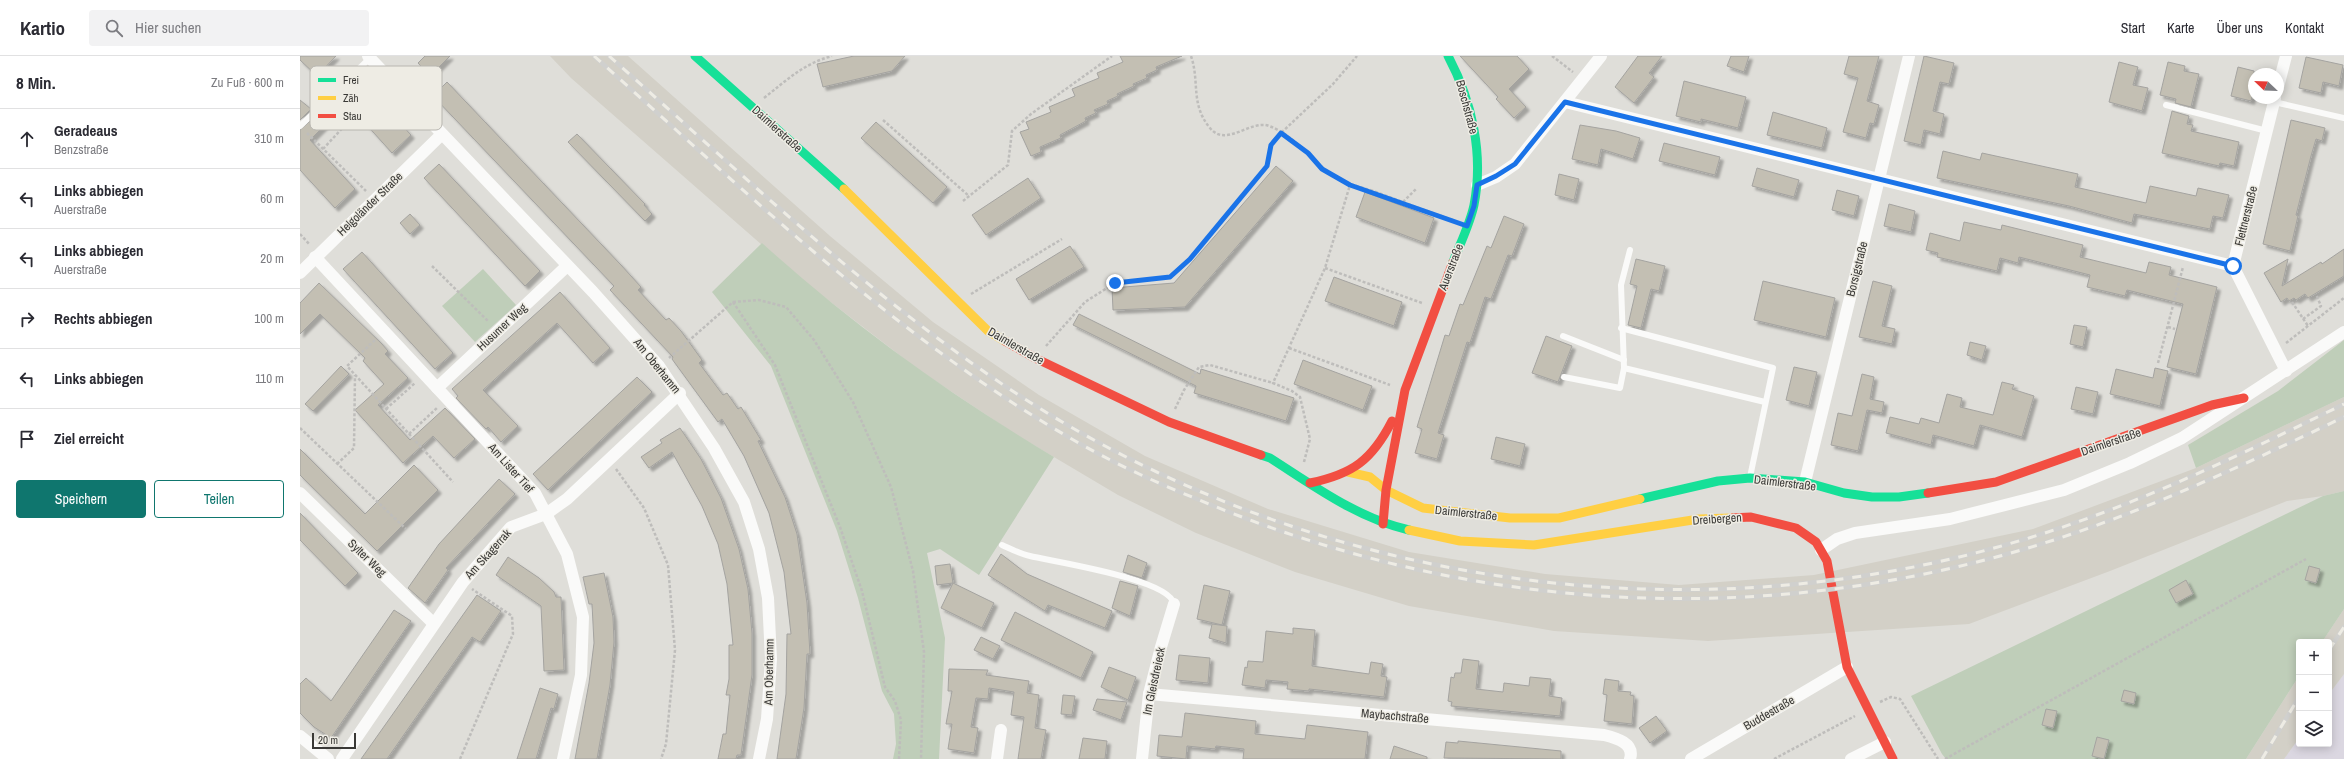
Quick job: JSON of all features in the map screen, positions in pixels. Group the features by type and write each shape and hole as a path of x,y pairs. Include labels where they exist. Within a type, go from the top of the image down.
{"street":[{"name":"Daimlerstraße","path":"695,56 854,198 988,331 1035,358 1169,422 1240,446 1270,458 1346,506 1384,524"},
{"name":"Boschstraße","path":"1448,56 1456,69 1475,130 1477,185"},
{"path":"1477,185 1496,176 1515,164 1601,56"},
{"name":"Borsigstraße","path":"1806,482 1878,179 1909,56"},
{"path":"2283,68 2286,56"},
{"name":"Am Oberhamm","path":"369,57 377,66"},
{"path":"1565,102 2233,266 2286,371"},
{"name":"Flettnerstraße","path":"2233,266 2274,104"},
{"name":"Am Oberhamm","path":"436,130 567,266 659,366 680,393 714,448 744,502 759,549 768,598 771,659 767,719 759,759"},
{"name":"Helgoländer Straße","path":"300,273 441,135"},
{"name":"Auerstraße","path":"1384,524 1386,490 1405,390 1467,226 1474,206 1477,185"},
{"name":"Am Lister Tief","path":"315,257 535,493 567,554 583,616 581,675 563,759"},
{"name":"Husumer Weg","path":"437,388 567,266"},
{"name":"Daimlerstraße","path":"1821,550 1837,539 1855,533 1950,520 2064,490 2182,438 2344,332"},
{"path":"1310,482 1348,472 1371,457 1383,440 1405,390"},
{"name":"Am Skagerrak","path":"342,759 433,623 463,582 511,527 546,514 566,499 680,393"},
{"name":"Daimlerstraße","path":"1348,472 1370,477 1386,490 1423,508 1510,518 1559,518 1718,481 1750,478 1806,482 1844,493 1872,497 1899,497 1996,482 2212,405 2244,398"},
{"name":"Sylter Weg","path":"300,493 433,623"},
{"name":"Dreibergen","path":"1384,524 1460,541 1534,545 1699,519 1752,517 1796,528 1816,542 1821,550 1829,573 1847,667 1893,759"},
{"name":"Im Gleisdreieck","path":"1142,759 1149,694 1174,604"},
{"name":"Buddestraße","path":"1691,759 1847,667"},
{"name":"Maybachstraße","path":"1149,694 1604,735 1621,740 1628,745 1631,757"},
{"path":"997,759 1001,730"},
{"path":"300,736 328,759"},
{"path":"1851,759 1885,742"}],"lane":[{"path":"360,66 369,57"},
{"path":"2284,102 2344,118"},
{"path":"2166,105 2267,131"},
{"path":"300,126 310,116"},
{"path":"1564,377 1620,388 1624,368 1621,328 1621,285 1630,250"},
{"path":"1621,328 1773,368 1750,478"},
{"path":"1563,336 1624,360"},
{"path":"1624,368 1765,402"},
{"path":"1002,545 1031,557 1113,574 1158,588 1170,596 1174,604"}],"path":[{"path":"753,107 800,69 813,61 832,56"},
{"path":"963,201 1008,165 1012,131 1031,114 1112,56"},
{"path":"1191,56 1198,110 1210,130 1221,135 1239,133 1254,126 1268,125 1308,153 1322,169 1350,185 1403,202 1467,226"},
{"path":"1035,358 1085,302 1097,294 1115,283 1170,277 1190,259 1267,166 1271,145 1281,133 1333,84 1357,56"},
{"path":"1552,56 1583,79"},
{"path":"883,120 969,196"},
{"path":"300,126 374,200"},
{"path":"323,149 341,130"},
{"path":"1273,384 1325,268 1350,185"},
{"path":"1403,202 1417,188"},
{"path":"959,302 1062,239"},
{"path":"2158,363 2186,255"},
{"path":"432,266 498,331"},
{"path":"1325,268 1435,308"},
{"path":"2303,319 2321,306 2316,294"},
{"path":"2276,350 2344,298"},
{"path":"659,366 733,302 759,300 786,307 814,340 853,402 891,487 913,571 924,652 921,759"},
{"path":"733,302 775,365 840,527 862,592 885,687 895,701 901,720 899,759"},
{"path":"2292,302 2308,326"},
{"path":"2168,327 2175,329"},
{"path":"384,332 346,366 453,482"},
{"path":"1289,348 1405,390"},
{"path":"1169,422 1184,390 1199,367 1210,365 1292,391 1300,397 1310,439 1300,476"},
{"path":"386,409 425,374"},
{"path":"337,464 354,448 355,375"},
{"path":"409,434 447,398"},
{"path":"300,428 406,529"},
{"path":"609,459 644,508 668,565 675,650 666,744 661,759"},
{"path":"1945,759 2306,559"},
{"path":"460,759 513,634 512,616 463,582"}],"shaded area":[{"path":"550,56 628,56 830,236 933,322 1039,395 1145,456 1268,509 1409,552 1545,574 1679,585 1814,575 2033,529 2196,468 2344,397 2344,491 2323,496 2287,501 2110,571 1969,624 1708,641 1554,631 1409,606 1295,572 1196,533 1118,495 1015,434 919,370 802,280 571,78"},
{"path":"2344,609 2344,674 2332,690 2332,639 2324,639"},
{"path":"2344,674 2344,759 2284,759 2296,742 2296,747 2332,747 2332,690"},
{"path":"2296,681 2296,742 2284,759 2246,759"}],"green space":[{"path":"762,243 831,302 902,357 977,409 1054,457 979,575 940,549 927,553 945,638 939,759 893,759 896,744 894,714 882,691 858,598 837,531 771,366 712,292"},
{"path":"483,269 516,305 475,342 442,306"},
{"path":"2344,340 2344,397 2196,468 2188,445 2278,391"},
{"path":"2344,491 2344,609 2324,639 2296,639 2296,681 2246,759 1946,759 1942,754 1911,696 2323,496"}],"building":[{"path":"300,56 336,56 326,66 310,66 310,69 300,60"},
{"path":"425,56 450,56 440,66 421,66 418,63"},
{"path":"854,56 905,56 892,71 823,87 817,64"},
{"path":"1120,56 1182,56 1156,67 1157,70 1146,75 1147,78 1133,84 1134,86 1117,94 1118,96 1107,101 1108,104 1094,110 1096,113 1085,118 1086,121 1060,135 1061,138 1040,147 1041,152 1031,156 1020,132 1029,129 1026,122 1051,112 1049,107 1075,96 1072,89 1099,78 1097,73 1123,62"},
{"path":"1460,56 1517,56 1529,69 1509,89 1526,107 1514,118 1496,99 1498,97"},
{"path":"1638,56 1662,56 1649,73 1654,77 1634,103 1615,87"},
{"path":"1731,56 1749,56 1744,72 1727,66"},
{"path":"1849,56 1879,56 1867,101 1879,105 1874,124 1870,123 1866,138 1843,132 1858,78 1844,74"},
{"path":"1924,56 1954,63 1949,84 1940,82 1933,111 1944,114 1940,134 1924,130 1921,145 1904,141"},
{"path":"2306,57 2343,65 2339,86 2323,82 2321,93 2299,88"},
{"path":"2119,62 2138,67 2133,85 2148,88 2142,111 2109,102"},
{"path":"2168,62 2185,66 2184,71 2199,74 2191,107 2175,103 2176,99 2160,95"},
{"path":"2238,67 2248,70 2248,100 2231,96"},
{"path":"1684,81 1746,97 1738,128 1701,119 1701,122 1676,116"},
{"path":"447,82 621,265 641,287 638,290 666,320 669,318 681,331 702,360 699,363 723,395 727,393 738,409 741,407 761,440 758,441 785,497 797,534 807,603 810,654 807,654 804,708 796,759 777,759 786,694 787,634 791,634 784,572 769,513 744,456 722,419 718,422 672,359 673,357 610,290 614,286 442,105 442,87"},
{"path":"300,100 310,108 310,110 300,120"},
{"path":"2172,111 2189,116 2187,124 2193,125 2191,131 2239,142 2234,166 2220,163 2219,166 2162,153"},
{"path":"1773,112 1827,128 1822,148 1767,135"},
{"path":"2291,120 2325,128 2322,141 2316,139 2311,156 2296,215 2298,216 2290,251 2263,244"},
{"path":"310,121 310,130 320,130 310,140 355,189 335,208 300,170 300,130"},
{"path":"876,122 947,187 933,203 861,138"},
{"path":"1580,125 1616,131 1640,138 1633,159 1601,149 1598,165 1572,159"},
{"path":"371,130 406,130 411,135 392,153"},
{"path":"577,134 645,204 644,205 652,214 645,221 568,142"},
{"path":"1664,143 1720,157 1715,175 1659,161"},
{"path":"1943,151 1980,160 1982,153 2078,174 2075,187 2146,203 2150,186 2196,196 2198,188 2229,195 2223,218 2213,216 2210,229 2134,214 2132,223 2069,206 1937,178"},
{"path":"439,164 540,271 525,286 424,178"},
{"path":"1276,166 1293,181 1185,307 1113,310 1112,288 1174,283"},
{"path":"1757,168 1799,180 1794,197 1752,186"},
{"path":"1559,174 1579,179 1574,200 1555,195"},
{"path":"1028,178 1041,198 986,235 972,215"},
{"path":"1837,190 1859,196 1854,216 1832,210"},
{"path":"1365,192 1434,218 1425,243 1356,217"},
{"path":"1889,204 1915,211 1911,232 1884,226"},
{"path":"410,214 420,225 410,234 400,223"},
{"path":"1504,216 1524,224 1512,256 1508,255 1491,299 1485,297 1470,343 1467,342 1438,433 1444,435 1437,459 1415,453 1422,429 1417,427 1445,335 1449,336 1460,304 1463,305 1487,246 1491,248"},
{"path":"1964,222 2001,230 2002,225 2083,245 2080,257 2146,273 2149,262 2171,267 2169,275 2217,287 2196,374 2167,367 2183,304 2127,290 2125,296 2087,287 2090,275 2019,257 2018,263 2000,258 1997,271 1937,257 1938,253 1926,250 1930,233 1960,241"},
{"path":"1070,246 1084,267 1029,300 1016,279"},
{"path":"2344,249 2344,276 2308,298 2305,294 2296,300 2294,298 2289,301 2287,298 2281,302 2264,273 2288,259 2282,286 2321,262 2322,264"},
{"path":"362,252 453,353 435,369 343,269"},
{"path":"1636,259 1665,266 1659,291 1651,289 1641,328 1628,325 1637,286 1630,284"},
{"path":"1334,277 1402,302 1394,326 1325,301"},
{"path":"1763,281 1835,298 1826,337 1754,320"},
{"path":"1873,281 1892,286 1882,326 1895,329 1892,344 1859,337"},
{"path":"319,283 382,344 388,351 385,354 408,378 378,405 410,440 445,408 475,439 454,458 433,436 403,463 355,410 384,384 363,361 365,358 320,314 300,334 300,303"},
{"path":"560,292 610,348 593,363 557,323 483,390 518,426 501,442 488,427 486,429 456,398 458,396 452,389"},
{"path":"1079,314 1200,374 1201,369 1294,398 1286,421 1194,393 1196,386 1073,325"},
{"path":"2074,325 2087,327 2083,347 2070,344"},
{"path":"1546,336 1572,346 1558,382 1532,373"},
{"path":"1970,342 1986,346 1982,360 1967,355"},
{"path":"1303,360 1372,386 1363,410 1294,384"},
{"path":"341,366 349,374 313,411 305,404"},
{"path":"1794,367 1817,372 1809,406 1786,400"},
{"path":"2155,368 2168,371 2160,406 2110,394 2116,369 2153,378"},
{"path":"1862,374 1874,377 1870,399 1884,402 1882,413 1867,410 1858,451 1831,445 1838,413 1852,416"},
{"path":"637,377 652,392 548,490 533,474"},
{"path":"2002,382 2014,385 2012,389 2034,396 2022,437 1980,425 1974,446 1933,435 1931,445 1886,433 1890,417 1919,424 1921,418 1939,423 1947,394 1962,398 1960,407 1993,415"},
{"path":"2076,387 2098,392 2093,414 2071,409"},
{"path":"680,428 701,459 721,498 739,549 748,589 752,633 752,675 741,755 737,755 736,759 718,759 723,734 726,734 730,695 726,695 729,679 729,645 733,645 727,584 718,544 702,506 672,452 649,468 641,457 662,443 660,440"},
{"path":"1496,437 1525,444 1520,466 1491,459"},
{"path":"300,449 365,514 414,465 438,490 377,551 300,475"},
{"path":"499,479 515,494 446,568 448,570 425,603 408,588 439,544"},
{"path":"300,513 358,573 345,586 300,540"},
{"path":"1001,554 1027,574 1112,611 1105,628 1048,605 1045,611 988,575"},
{"path":"1128,555 1147,563 1142,578 1123,572"},
{"path":"508,557 539,578 554,592 556,597 561,597 564,670 544,671 541,606 496,575"},
{"path":"950,564 953,583 937,585 935,566"},
{"path":"2309,566 2320,569 2316,583 2305,580"},
{"path":"604,573 613,617 614,642 610,685 597,759 575,759 589,683 594,643 592,604 589,604 583,577"},
{"path":"2186,580 2193,594 2176,603 2169,590"},
{"path":"1120,581 1138,586 1130,616 1112,608"},
{"path":"953,583 994,603 982,628 941,608"},
{"path":"1204,585 1230,591 1222,625 1197,619"},
{"path":"477,595 501,611 480,642 472,637 387,759 361,759"},
{"path":"394,610 411,621 331,738 314,727 300,713 300,684 306,678 331,701"},
{"path":"1015,612 1093,652 1081,678 1001,640"},
{"path":"1212,624 1227,626 1226,643 1209,638"},
{"path":"1293,628 1315,630 1312,666 1369,674 1371,662 1383,664 1381,676 1387,677 1384,697 1309,689 1309,691 1287,689 1288,682 1266,680 1265,688 1242,685 1245,667 1247,668 1248,661 1263,662 1266,631 1293,634"},
{"path":"981,637 1000,646 993,659 974,650"},
{"path":"1179,655 1210,658 1208,683 1176,680"},
{"path":"1463,659 1479,661 1476,689 1503,692 1504,683 1529,686 1530,677 1551,679 1549,696 1562,698 1560,716 1451,706 1452,702 1448,701 1451,677 1454,678 1455,673 1461,673"},
{"path":"1109,667 1136,677 1128,700 1101,687"},
{"path":"949,669 988,670 986,675 1029,681 1027,693 1039,695 1035,728 1046,730 1041,759 1018,759 1024,717 1011,715 1014,692 989,688 988,699 976,698 971,727 978,728 974,753 948,749 952,724 946,724 952,691 948,691"},
{"path":"1605,679 1619,681 1618,691 1631,692 1630,695 1634,696 1632,724 1604,721 1607,695 1603,694"},
{"path":"540,688 558,694 554,709 551,708 536,759 517,759"},
{"path":"2124,690 2136,693 2134,704 2121,701"},
{"path":"1063,695 1075,696 1072,715 1061,714"},
{"path":"1097,699 1127,702 1121,720 1093,710"},
{"path":"2046,709 2057,711 2053,728 2042,725"},
{"path":"1185,713 1256,721 1255,734 1305,739 1307,725 1368,732 1365,759 1243,759 1244,749 1216,746 1215,749 1187,746 1186,759 1157,756 1159,735 1182,737"},
{"path":"1656,716 1667,731 1650,743 1639,728"},
{"path":"2097,737 2109,740 2104,759 2092,756"},
{"path":"1083,738 1107,741 1105,759 1079,759"},
{"path":"1458,741 1561,751 1561,759 1444,758 1446,742 1458,743"},
{"path":"1394,746 1427,757 1427,759 1390,759"}],"railway":[{"path":"594,56 820,258 879,306 940,352 1001,395 1081,444 1130,470 1163,485 1294,535 1393,564 1493,584 1594,595 1695,599 1797,593 1899,579 2000,556 2044,543 2132,512 2218,476 2344,417"},
{"path":"609,56 755,187 854,272 957,353 1011,390 1123,455 1241,508 1364,548 1491,575 1620,588 1749,588 1878,573 2005,545 2092,517 2220,464 2344,404"},
{"path":"2332,645 2344,627"},
{"path":"2262,759 2296,702"}],"traffic: fast":[{"path":"695,56 844,189"},
{"path":"1448,56 1464,91 1469,109 1474,128 1478,167 1474,205 1453,262"},
{"path":"1261,455 1270,458 1336,500 1372,518 1409,530"},
{"path":"1640,499 1718,481 1750,478 1805,482 1844,493 1872,497 1899,497 1928,493"}],"traffic: slow":[{"path":"844,189 988,331 1005,341"},
{"path":"1348,472 1370,477 1386,490 1423,508 1510,518 1559,518 1640,499"},
{"path":"1409,530 1460,541 1534,545 1699,519 1731,518"}],"traffic: jam":[{"path":"1383,524 1386,490 1405,390 1453,262"},
{"path":"1005,341 1035,358 1169,422 1261,455"},
{"path":"1928,493 1996,482 2212,405 2244,398"},
{"path":"1310,483 1338,475 1350,470 1360,463 1377,446 1392,421"},
{"path":"1731,518 1751,517 1796,528 1816,542 1827,561 1847,667 1893,759"}],"route":[{"path":"1115,283 1170,277 1190,259 1253,185 1267,166 1268,154 1271,145 1281,133 1308,153 1322,169 1350,185 1359,186 1467,226 1474,206 1477,185 1496,176 1515,164 1565,102 2233,266"}]}
